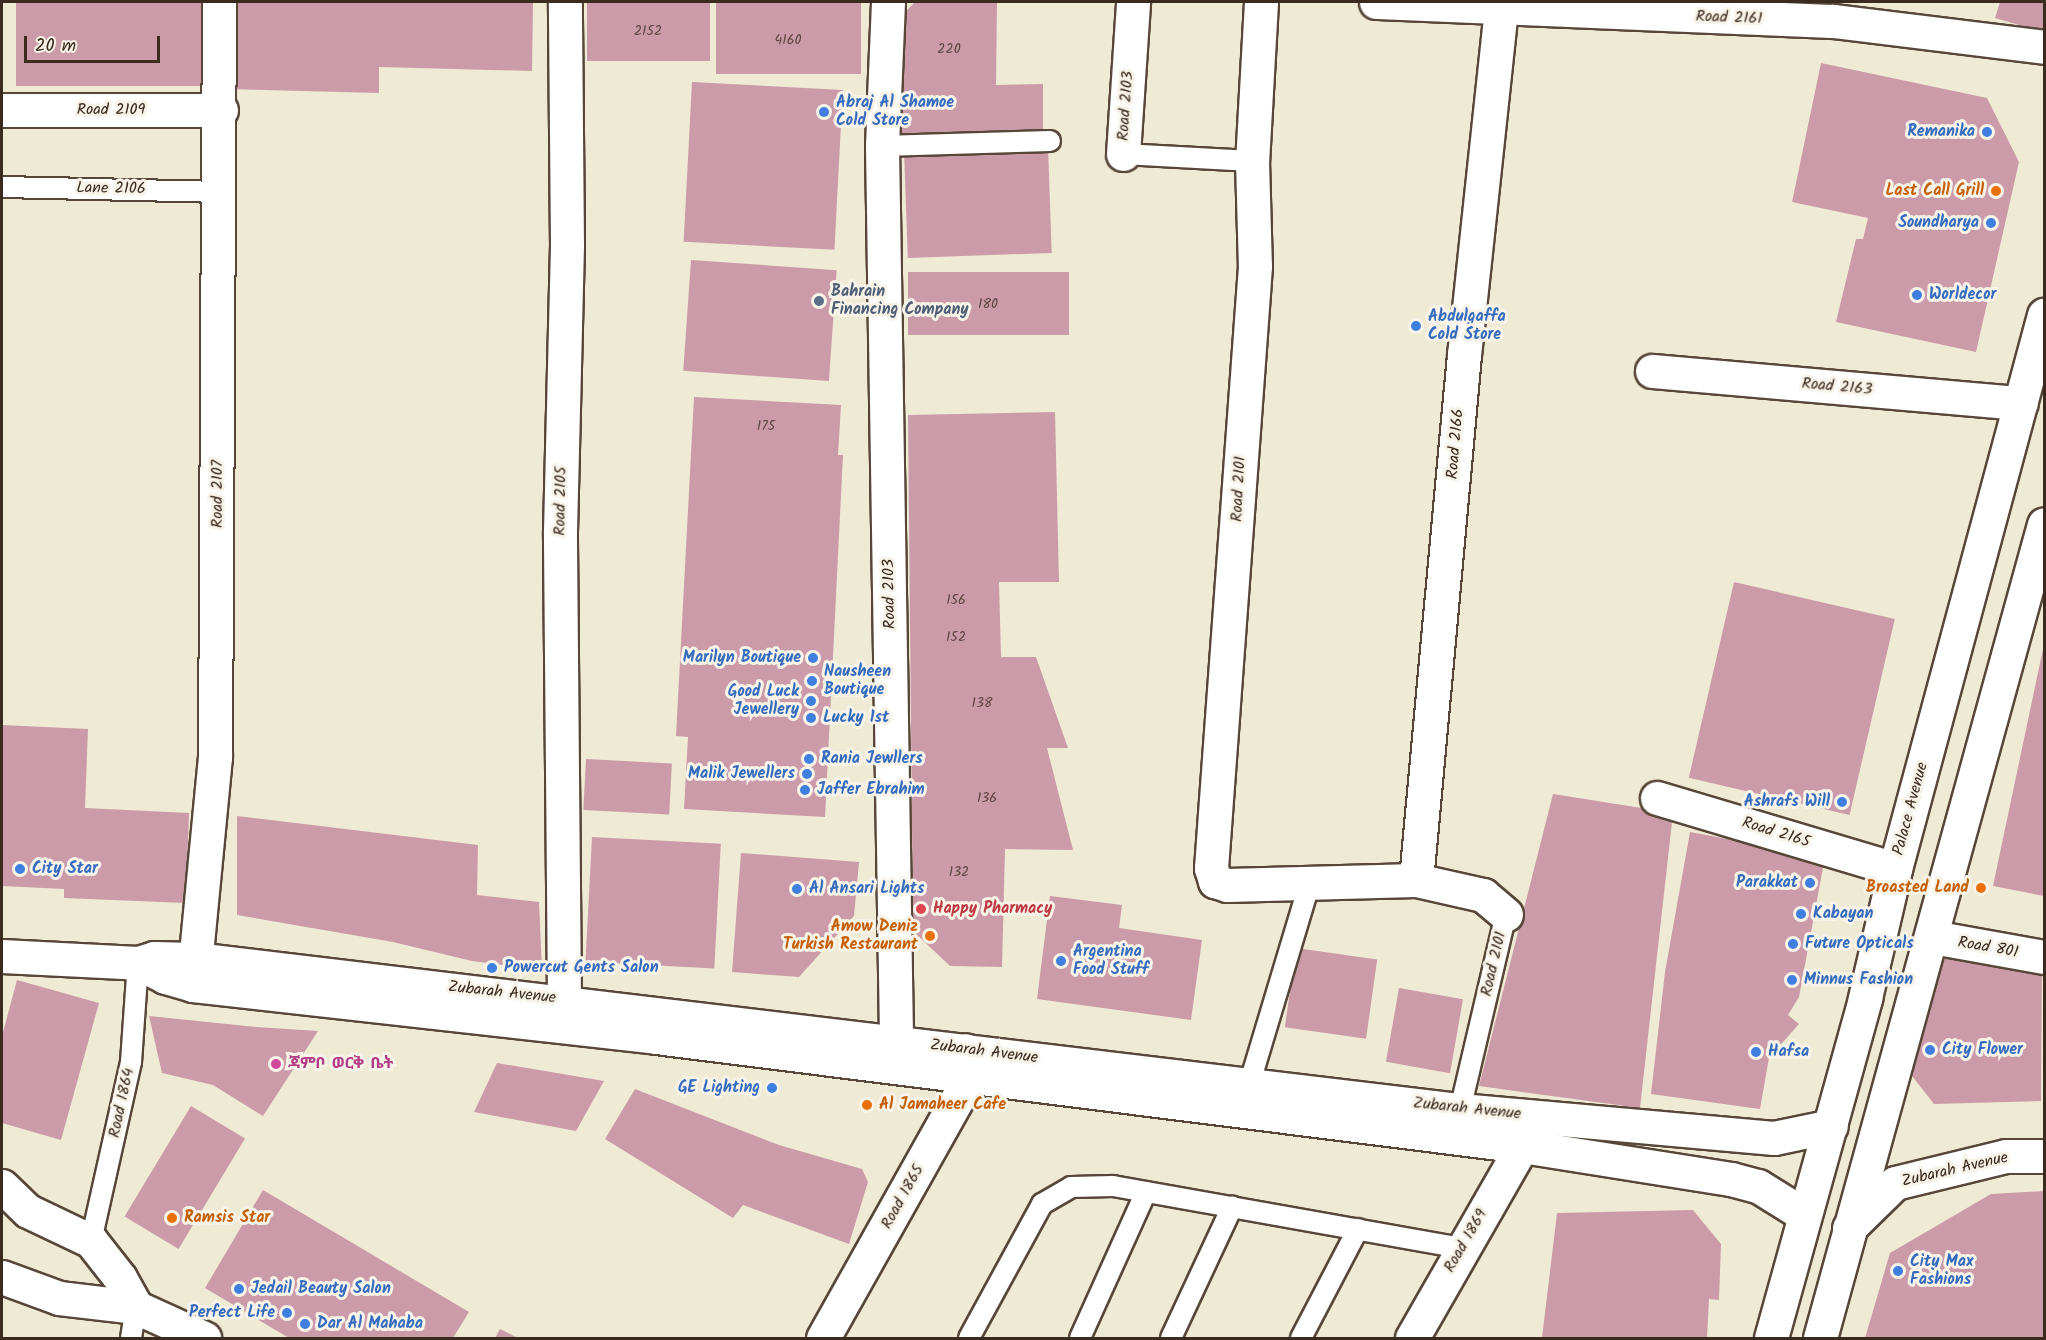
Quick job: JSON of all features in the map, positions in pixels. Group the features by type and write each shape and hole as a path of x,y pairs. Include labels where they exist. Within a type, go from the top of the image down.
{"street":[{"name":"Road 2107","path":"194,972 215,757 221,110 219,2"},
{"name":"Road 2105","path":"564,1013 560,531 567,246 565,2"},
{"name":"Road 2103","path":"888,2 882,146 896,1055"},
{"name":"Road 2103","path":"1123,154 1133,2"},
{"name":"Road 2101","path":"1261,2 1252,161 1255,266 1211,868 1215,881 1227,885 1309,885 1416,880 1483,895 1506,914"},
{"name":"Road 2161","path":"1376,2 1501,9 1834,11 2044,47"},
{"name":"Road 2166","path":"1416,880 1464,355 1501,9"},
{"name":"Road 2109","path":"2,110 221,110"},
{"name":"Palace Avenue","path":"1771,1338 1803,1214 1831,1126 1895,869 2044,315"},
{"name":"Road 2163","path":"1652,371 2021,403"},
{"path":"1820,1338 2044,524"},
{"name":"Road 2165","path":"1657,798 1895,869"},
{"name":"Road 801","path":"1932,937 2044,957"},
{"name":"Zubarah Avenue","path":"2,956 138,963 154,958 194,972 564,1013 966,1064 1731,1179 1766,1190 1803,1214"},
{"name":"Zubarah Avenue","path":"966,1064 1251,1082 1460,1110 1774,1138 1831,1126"},
{"name":"Road 1865","path":"823,1338 966,1064"},
{"name":"Road 1869","path":"1412,1338 1461,1248 1522,1146"},
{"name":"Zubarah Avenue","path":"1848,1230 1895,1183 2006,1156 2044,1156"},
{"path":"2,1186 28,1210 91,1241 120,1278 134,1323"},
{"path":"2,1276 134,1323 204,1338"}],"lane":[{"path":"882,146 1050,141"},
{"name":"Road 2103","path":"1123,154 1252,161"},
{"name":"Lane 2106","path":"2,187 220,192"},
{"path":"1251,1082 1309,885"},
{"name":"Road 2101","path":"1460,1110 1506,914"},
{"name":"Road 1864","path":"91,1241 131,1062 138,963"},
{"path":"969,1338 1042,1204 1071,1187 1113,1186 1461,1248"},
{"path":"1080,1338 1146,1192"},
{"path":"1171,1338 1232,1207"},
{"path":"1301,1338 1358,1229"}],"building":[{"path":"16,2 201,2 201,86 16,86"},
{"path":"227,2 533,2 532,71 379,67 379,93 225,89"},
{"path":"587,2 710,2 710,61 587,61"},
{"path":"716,2 861,2 861,74 716,74"},
{"path":"915,2 997,2 996,85 1043,84 1043,133 902,133 902,15"},
{"path":"2000,2 2044,2 2044,32 1995,18"},
{"path":"1821,63 1987,98 2019,162 1976,352 1836,322 1856,239 1863,239 1868,218 1792,202"},
{"path":"692,82 843,90 834,250 684,242"},
{"path":"1048,147 1052,253 908,258 904,152"},
{"path":"691,260 837,270 829,381 683,371"},
{"path":"908,272 1069,272 1069,335 908,335"},
{"path":"694,397 841,405 838,455 843,455 825,817 684,809 688,737 676,736"},
{"path":"1055,412 1059,582 999,582 1001,657 1036,657 1068,748 1047,748 1073,850 1005,849 1002,967 950,966 913,931 908,415"},
{"path":"1734,582 1895,619 1850,815 1689,778"},
{"path":"2044,644 2044,896 1993,886"},
{"path":"2,725 88,729 85,808 189,813 186,903 64,898 64,889 2,886"},
{"path":"586,759 672,764 669,814 583,810"},
{"path":"1553,794 1673,813 1640,1108 1479,1086"},
{"path":"237,816 478,845 477,895 539,902 542,970 472,961 393,942 237,915"},
{"path":"1690,832 1825,857 1799,997 1788,1015 1799,1024 1769,1058 1760,1109 1651,1094 1665,972"},
{"path":"592,837 721,844 714,969 585,962"},
{"name":"Al Ansari Lights","path":"741,853 859,862 854,916 799,977 732,972"},
{"path":"1050,896 1122,905 1119,928 1202,940 1191,1020 1037,999"},
{"path":"1296,948 1377,959 1366,1039 1285,1027"},
{"path":"1944,952 2042,963 2041,1101 1934,1104 1912,1076"},
{"path":"17,980 99,1003 61,1140 2,1123 2,1036"},
{"path":"1399,988 1463,999 1450,1073 1386,1062"},
{"path":"149,1016 318,1031 263,1116 213,1085 162,1073"},
{"path":"497,1063 604,1081 576,1131 474,1112"},
{"path":"635,1089 779,1145 862,1169 868,1182 849,1244 743,1205 733,1218 605,1139"},
{"path":"191,1106 245,1138 179,1249 125,1217"},
{"path":"263,1190 469,1312 453,1338 289,1338 205,1288"},
{"path":"2044,1191 2044,1338 1865,1338 1890,1253 1991,1194"},
{"path":"1693,1210 1721,1244 1719,1300 1709,1299 1707,1338 1542,1338 1557,1213"},
{"path":"500,1329 518,1338 495,1338"}],"place":[{"name":"Abraj Al Shamoe Cold Store","path":"824,112"},
{"name":"Remanika","path":"1987,132"},
{"name":"Last Call Grill","path":"1996,191"},
{"name":"Soundharya","path":"1991,223"},
{"name":"Worldecor","path":"1917,295"},
{"name":"Bahrain Financing Company","path":"819,301"},
{"name":"Abdulgaffa Cold Store","path":"1416,326"},
{"name":"Marilyn Boutique","path":"813,658"},
{"name":"Nausheen Boutique","path":"812,681"},
{"name":"Good Luck Jewellery","path":"811,701"},
{"name":"Lucky 1st","path":"811,718"},
{"name":"Rania Jewllers","path":"809,759"},
{"name":"Malik Jewellers","path":"807,774"},
{"name":"Jaffer Ebrahim","path":"805,790"},
{"name":"Ashrafs Will","path":"1842,802"},
{"name":"City Star","path":"20,869"},
{"name":"Parakkat","path":"1810,883"},
{"name":"Broasted Land","path":"1981,888"},
{"name":"Al Ansari Lights","path":"797,889"},
{"name":"Happy Pharmacy","path":"921,909"},
{"name":"Kabayan","path":"1801,914"},
{"name":"Amow Deniz Turkish Restaurant","path":"930,936"},
{"name":"Future Opticals","path":"1793,944"},
{"name":"Argentina Food Stuff","path":"1061,961"},
{"name":"Powercut Gents Salon","path":"492,968"},
{"name":"Minnus Fashion","path":"1792,980"},
{"name":"City Flower","path":"1930,1050"},
{"name":"Hafsa","path":"1756,1052"},
{"name":"ጃምቦ ወርቅ ቤት","path":"276,1064"},
{"name":"GE Lighting","path":"772,1088"},
{"name":"Al Jamaheer Cafe","path":"867,1105"},
{"name":"Ramsis Star","path":"172,1218"},
{"name":"City Max Fashions","path":"1898,1271"},
{"name":"Jedail Beauty Salon","path":"239,1289"},
{"name":"Perfect Life","path":"287,1313"},
{"name":"Dar Al Mahaba","path":"305,1324"}]}
